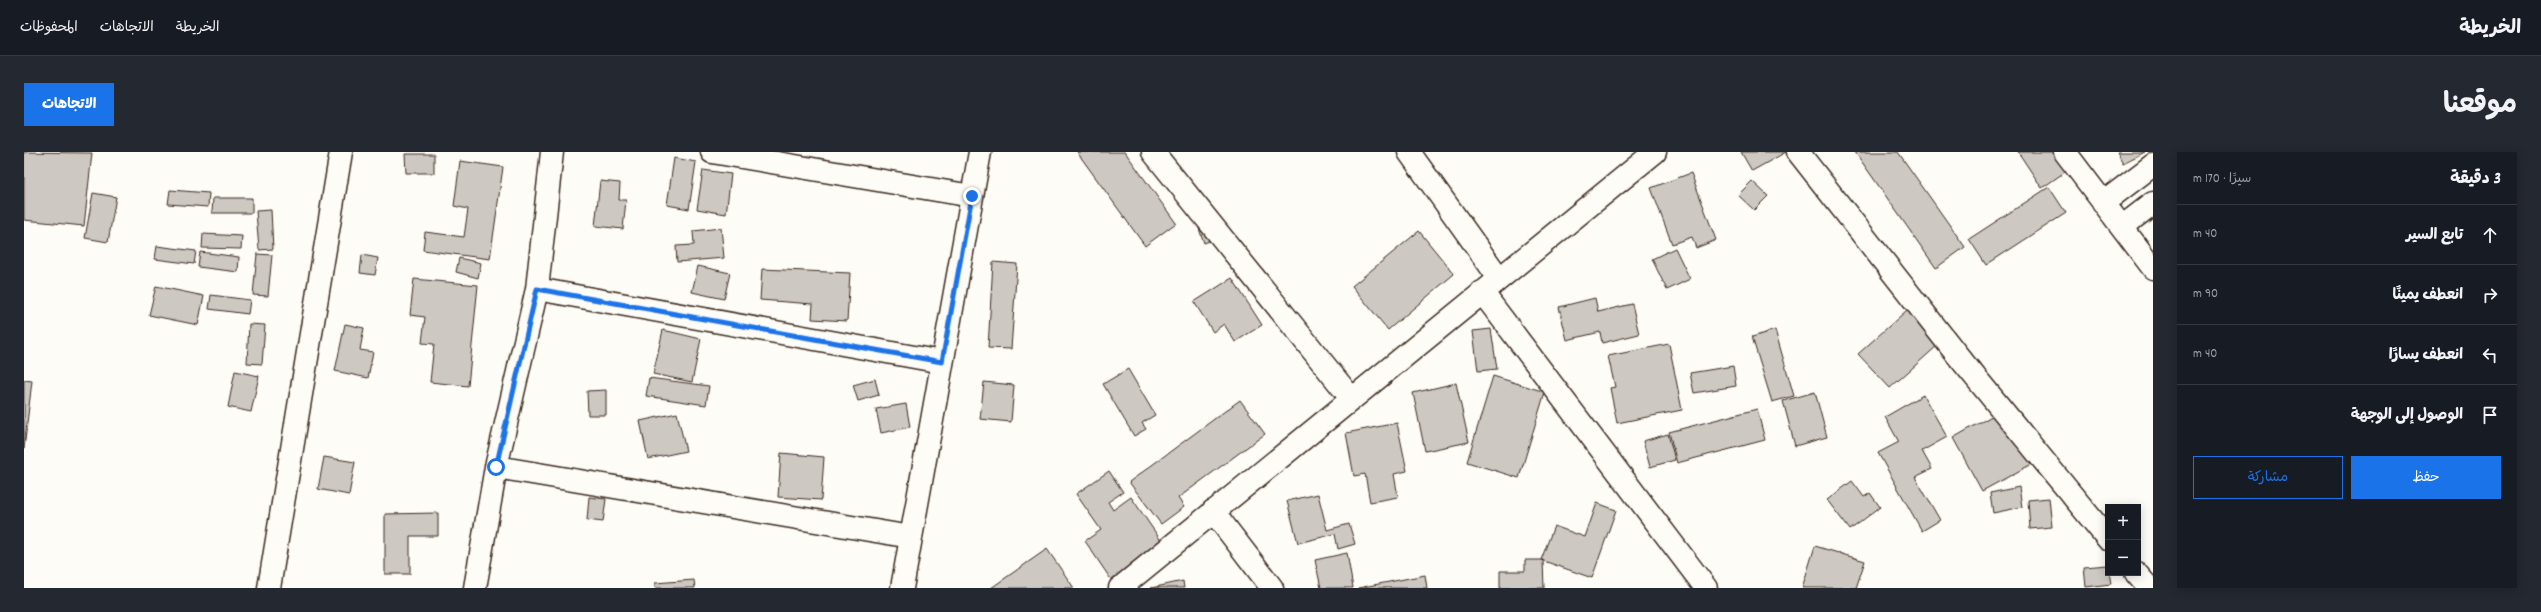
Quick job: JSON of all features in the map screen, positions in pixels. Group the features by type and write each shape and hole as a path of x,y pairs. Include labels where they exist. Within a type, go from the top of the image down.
{"street":[{"path":"270,588 341,152"},
{"path":"475,588 496,467 537,289 552,152"},
{"path":"712,152 972,196"},
{"path":"902,588 980,152"},
{"path":"1152,152 1351,398"},
{"path":"1410,152 1499,278"},
{"path":"1120,588 1351,398 1655,152"},
{"path":"1798,152 1958,356 2105,534"},
{"path":"2065,152 2153,268"},
{"path":"2103,203 2153,165"},
{"path":"2122,227 2153,203"},
{"path":"537,289 942,362"},
{"path":"1482,292 1706,588"},
{"path":"496,467 911,537"},
{"path":"1213,511 1272,588"},
{"path":"2139,576 2149,588"}],"building":[{"path":"24,152 92,153 84,226 24,220"},
{"path":"1077,152 1125,152 1176,223 1145,246"},
{"path":"1741,152 1786,152 1752,171"},
{"path":"1855,152 1898,152 1965,247 1936,268"},
{"path":"2018,152 2061,152 2072,167 2042,188"},
{"path":"2117,152 2145,152 2123,163"},
{"path":"405,154 434,154 434,173 406,173"},
{"path":"674,158 696,162 689,209 667,205"},
{"path":"460,161 503,167 490,259 423,250 425,232 464,237 468,209 454,206"},
{"path":"703,170 731,174 726,214 697,209"},
{"path":"1691,173 1716,240 1696,248 1692,237 1672,244 1651,188"},
{"path":"600,181 620,183 619,200 626,200 623,229 595,226"},
{"path":"1752,181 1768,196 1754,210 1738,195"},
{"path":"2049,187 2066,213 1986,265 1969,239"},
{"path":"170,190 209,193 208,207 168,204"},
{"path":"93,193 116,197 108,242 85,238"},
{"path":"213,198 252,198 252,213 212,213"},
{"path":"271,210 273,249 259,250 256,211"},
{"path":"1196,220 1215,239 1204,243"},
{"path":"721,228 724,258 677,262 676,246 694,245 693,231"},
{"path":"1419,231 1454,274 1388,330 1352,286"},
{"path":"203,234 242,236 241,249 202,248"},
{"path":"157,246 196,251 194,264 155,259"},
{"path":"1675,248 1690,279 1667,290 1652,259"},
{"path":"200,252 239,257 238,272 198,267"},
{"path":"257,254 272,255 268,296 253,295"},
{"path":"362,255 378,258 375,275 360,273"},
{"path":"459,258 481,263 478,278 456,272"},
{"path":"993,262 1017,264 1011,349 988,348"},
{"path":"698,266 730,273 724,299 692,292"},
{"path":"762,269 850,273 847,321 812,319 813,304 760,300"},
{"path":"1232,278 1262,325 1235,342 1224,324 1213,332 1194,302"},
{"path":"414,279 478,285 468,386 430,382 434,344 422,343 425,317 410,315"},
{"path":"156,286 204,296 198,325 149,315"},
{"path":"211,295 250,300 248,314 209,309"},
{"path":"1595,298 1598,312 1632,304 1639,334 1602,343 1600,332 1567,340 1559,307"},
{"path":"1907,310 1920,324 1947,337 1890,388 1858,354"},
{"path":"249,324 265,325 262,364 247,363"},
{"path":"345,324 364,328 360,350 373,352 368,378 335,371"},
{"path":"1491,329 1497,369 1478,371 1473,331"},
{"path":"663,330 701,339 692,382 653,374"},
{"path":"1775,330 1794,396 1772,402 1752,337"},
{"path":"1669,344 1682,410 1617,423 1610,388 1615,387 1608,356"},
{"path":"1733,366 1736,386 1694,393 1690,373"},
{"path":"1128,369 1155,415 1142,423 1146,429 1134,436 1103,384"},
{"path":"235,371 259,376 251,412 228,407"},
{"path":"1493,376 1545,392 1519,478 1467,462"},
{"path":"649,378 709,386 706,405 646,396"},
{"path":"875,379 879,395 858,401 853,385"},
{"path":"24,380 32,381 24,449"},
{"path":"984,382 1014,385 1011,422 980,419"},
{"path":"1456,383 1469,442 1425,451 1413,393"},
{"path":"606,390 606,415 588,415 587,391"},
{"path":"1815,392 1827,437 1795,446 1783,401"},
{"path":"1923,395 1947,437 1922,451 1932,469 1915,477 1940,520 1922,531 1878,453 1899,442 1885,417"},
{"path":"1240,400 1265,434 1178,498 1184,507 1161,524 1129,482"},
{"path":"906,404 910,427 881,433 876,409"},
{"path":"2011,405 2041,459 1982,491 1953,438"},
{"path":"1757,409 1765,440 1677,463 1669,432"},
{"path":"677,413 686,451 648,459 640,421"},
{"path":"1397,423 1407,471 1394,474 1398,497 1370,502 1365,474 1354,476 1346,433"},
{"path":"1668,434 1675,460 1650,467 1643,441"},
{"path":"781,453 824,457 821,500 778,497"},
{"path":"324,457 355,462 349,495 318,489"},
{"path":"1109,471 1123,492 1108,502 1113,510 1131,497 1164,545 1112,581 1085,541 1101,530 1076,494"},
{"path":"1852,481 1864,497 1870,493 1880,507 1850,530 1827,500"},
{"path":"2019,487 2022,507 1993,513 1990,493"},
{"path":"1318,494 1327,530 1349,524 1355,544 1338,549 1335,534 1298,543 1287,501"},
{"path":"589,497 606,499 603,522 587,520"},
{"path":"2049,498 2052,527 2030,529 2028,500"},
{"path":"1597,503 1616,510 1592,578 1541,560 1554,526 1585,537"},
{"path":"438,513 438,536 410,536 410,574 385,574 385,514"},
{"path":"1815,546 1865,561 1856,588 1802,588"},
{"path":"1047,549 1074,588 991,588"},
{"path":"1347,553 1353,588 1321,588 1315,560"},
{"path":"1525,560 1543,560 1544,588 1500,588 1500,571 1525,571"},
{"path":"2105,565 2105,576 2110,576 2111,584 2086,587 2084,567"},
{"path":"1425,575 1427,588 1358,588"},
{"path":"694,580 695,588 655,588 655,583"},
{"path":"1183,581 1184,588 1151,588"}],"route":[{"path":"496,467 537,289 942,362 972,196"}]}
